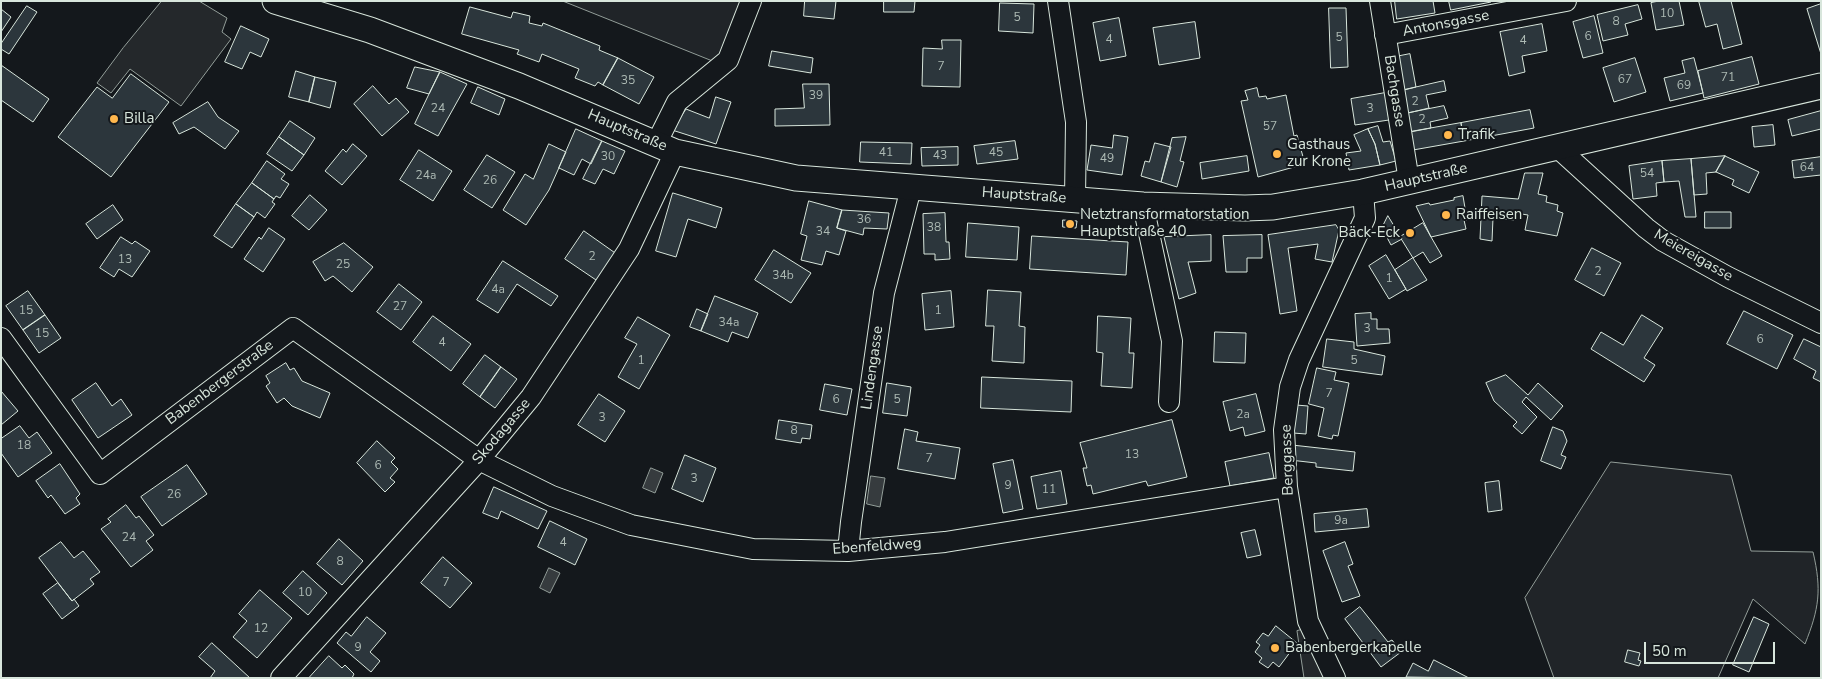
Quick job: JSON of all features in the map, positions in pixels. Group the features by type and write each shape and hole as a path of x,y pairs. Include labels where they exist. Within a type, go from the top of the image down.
{"main road":[{"name":"Hauptstraße","path":"275,1 380,33 519,86 666,148 796,178 1143,205 1273,207 1363,192 1821,86"}],"street":[{"name":"Skodagasse","path":"281,678 478,460 532,397 630,249 666,148 677,102 728,60 751,1"},
{"path":"1058,1 1076,122 1075,199"},
{"name":"Bachgasse","path":"1380,1 1409,182"},
{"name":"Antonsgasse","path":"1385,35 1566,1"},
{"name":"Meiereigasse","path":"1556,147 1663,241 1728,277 1821,323"},
{"name":"Lindengasse","path":"848,551 884,293 911,188"},
{"name":"Berggasse","path":"1334,677 1308,621 1287,487 1284,430 1290,387 1300,360 1365,218 1363,192"},
{"path":"1143,205 1172,341 1169,402"},
{"name":"Babenbergerstraße","path":"1,338 100,474 292,328 478,460"},
{"name":"Ebenfeldweg","path":"478,460 552,496 631,525 753,549 848,551 945,542 1287,487"}],"shaded area":[{"path":"162,1 199,1 227,18 222,32 231,39 181,106 130,69 111,93 97,83"},
{"path":"563,1 743,1 721,64"},
{"path":"1611,462 1731,475 1751,551 1813,552 1818,577 1818,599 1805,644 1753,599 1718,678 1554,678 1525,598"},
{"path":"651,468 663,473 655,493 643,488"},
{"path":"871,476 885,478 880,507 867,504"},
{"path":"549,568 560,573 550,593 540,588"},
{"path":"1305,629 1325,678 1304,678 1297,631"}],"building":[{"path":"805,1 836,1 834,19 804,16"},
{"path":"884,1 915,1 914,12 884,12"},
{"path":"1395,1 1433,1 1435,13 1397,19"},
{"path":"1449,1 1490,1 1491,2 1451,10"},
{"path":"1679,1 1684,25 1656,30 1651,3"},
{"path":"1699,1 1731,1 1742,44 1723,49 1717,24 1706,27"},
{"path":"1000,3 1034,4 1033,33 999,31"},
{"path":"1821,4 1821,54 1807,9"},
{"path":"1638,5 1642,19 1625,24 1628,35 1603,41 1597,15"},
{"path":"27,6 37,12 9,54 1,49 1,44"},
{"path":"470,7 511,18 513,12 530,16 529,23 542,26 543,23 600,46 599,50 618,58 603,85 598,82 595,86 575,78 579,69 542,54 539,62 517,54 519,50 462,34"},
{"path":"1329,8 1346,8 1348,67 1331,68"},
{"path":"1,9 11,17 1,32"},
{"path":"1594,16 1603,53 1583,58 1573,22"},
{"path":"1119,18 1126,56 1100,61 1093,23"},
{"path":"1195,22 1200,58 1159,65 1153,28"},
{"path":"1542,24 1547,51 1522,56 1525,72 1509,76 1500,32"},
{"path":"241,26 269,39 261,57 250,52 242,69 225,62"},
{"path":"942,40 961,40 960,87 922,86 923,48 942,49"},
{"path":"772,51 813,58 811,73 769,66"},
{"path":"1410,54 1416,87 1400,91 1395,57"},
{"path":"1752,57 1759,84 1704,98 1698,71"},
{"path":"618,58 654,77 639,104 603,85"},
{"path":"1635,58 1646,92 1614,102 1603,68"},
{"path":"1694,58 1703,93 1670,101 1664,78 1685,73 1682,61"},
{"path":"1,65 49,99 33,122 1,100"},
{"path":"415,67 440,72 429,94 407,88"},
{"path":"296,71 315,77 309,102 289,97"},
{"path":"440,72 467,84 438,136 415,124"},
{"name":"Billa","path":"131,74 169,102 111,177 58,137 97,87 112,98"},
{"path":"315,77 336,82 330,108 309,102"},
{"path":"1444,81 1446,91 1426,95 1429,108 1404,114 1400,91"},
{"path":"803,84 829,84 830,125 775,126 775,109 804,108"},
{"path":"373,86 389,104 396,98 409,112 382,136 354,104"},
{"path":"478,87 505,99 499,115 471,103"},
{"path":"1257,88 1259,97 1266,96 1267,99 1286,95 1294,136 1297,135 1305,164 1258,177 1241,101 1248,100 1245,91"},
{"path":"1385,93 1389,120 1355,125 1351,99"},
{"path":"716,97 731,102 716,144 672,130 686,109 709,118"},
{"path":"208,102 218,117 239,131 225,149 194,127 179,134 173,123"},
{"path":"1444,106 1448,118 1430,122 1431,128 1410,132 1404,114"},
{"path":"1530,110 1534,128 1464,141 1461,123"},
{"path":"1821,111 1821,129 1792,136 1788,120"},
{"path":"290,121 315,138 304,155 279,137"},
{"path":"1461,123 1464,141 1413,150 1410,132"},
{"path":"1773,125 1775,145 1754,147 1752,127"},
{"path":"1378,126 1383,142 1390,141 1396,161 1380,165 1375,144 1368,129"},
{"path":"576,129 602,141 591,164 582,159 574,175 559,168"},
{"path":"1368,129 1375,144 1380,165 1349,170 1346,153 1361,151 1354,135"},
{"path":"1114,135 1128,137 1122,175 1087,170 1091,145 1112,148"},
{"path":"279,137 304,155 292,171 267,154"},
{"path":"1186,137 1180,161 1184,162 1177,187 1161,182 1172,138"},
{"path":"602,141 625,151 614,174 603,169 595,184 583,179"},
{"path":"1015,141 1018,159 977,164 974,146"},
{"path":"861,142 912,143 911,164 860,162"},
{"path":"1155,143 1171,147 1161,182 1141,176 1145,161 1149,162"},
{"path":"353,144 367,156 342,185 325,171 343,149 346,152"},
{"path":"549,144 566,152 549,190 526,225 503,210 525,174 533,179"},
{"path":"958,147 958,165 922,166 921,148"},
{"path":"419,150 452,171 433,201 400,180"},
{"path":"487,155 515,172 492,208 464,190"},
{"path":"1247,156 1249,171 1202,179 1200,163"},
{"path":"1725,156 1716,172 1706,173 1707,194 1694,195 1691,159"},
{"path":"1725,156 1759,172 1749,193 1732,185 1734,180 1716,172"},
{"path":"1821,157 1821,175 1794,178 1792,161"},
{"path":"1691,159 1696,217 1685,217 1679,181 1664,182 1662,161"},
{"path":"267,161 285,174 281,179 289,184 280,198 276,196 274,199 252,183"},
{"path":"1662,161 1664,182 1656,183 1657,196 1633,199 1629,166"},
{"path":"1525,173 1543,173 1538,194 1547,196 1546,202 1558,205 1557,211 1563,213 1557,236 1525,230 1528,215 1515,213 1514,220 1493,218 1492,241 1480,239 1482,196 1518,199"},
{"path":"252,183 274,199 272,202 275,204 265,218 257,212 254,217 236,204"},
{"path":"673,193 722,208 716,228 688,219 676,257 656,251"},
{"path":"310,195 327,210 309,230 292,216"},
{"path":"1463,196 1467,220 1464,220 1466,229 1431,237 1416,206 1454,200 1454,198"},
{"path":"809,201 842,210 837,228 846,231 839,255 826,251 822,265 801,260 807,236 801,234"},
{"path":"236,204 254,217 232,248 214,236"},
{"path":"113,205 123,220 97,239 86,224"},
{"path":"842,210 889,213 887,229 864,228 863,235 837,228"},
{"path":"1705,212 1731,212 1731,228 1705,228"},
{"path":"945,213 946,242 949,242 950,259 935,260 935,254 924,254 923,214"},
{"path":"1388,216 1402,239 1391,245 1382,228"},
{"name":"Netztransformatorstation Hauptstraße 40","path":"1063,220 1077,221 1076,228 1063,227"},
{"path":"968,223 1019,227 1017,260 966,257"},
{"path":"1423,223 1442,256 1430,263 1423,252 1413,258 1400,237"},
{"path":"1336,225 1339,230 1332,262 1315,259 1318,244 1288,248 1297,311 1280,314 1268,235"},
{"path":"269,228 285,239 263,272 244,259 259,237 261,239"},
{"path":"584,231 618,255 599,282 565,259"},
{"path":"1211,235 1211,261 1188,262 1196,293 1179,299 1164,237"},
{"path":"1262,235 1262,258 1247,258 1247,272 1226,272 1223,236"},
{"path":"1032,236 1128,242 1126,275 1030,269"},
{"path":"121,237 132,244 135,241 150,251 132,277 119,269 114,277 100,268"},
{"path":"344,243 373,267 352,292 333,276 325,281 313,262"},
{"path":"1592,248 1621,263 1604,296 1575,280"},
{"path":"774,250 811,273 791,303 755,280"},
{"path":"1386,255 1406,289 1389,299 1369,266"},
{"path":"1413,258 1427,280 1407,291 1395,270"},
{"path":"503,261 558,296 551,306 517,284 498,313 477,300"},
{"path":"399,284 422,302 401,330 377,312"},
{"path":"988,290 1021,292 1019,326 1025,327 1024,363 992,361 994,326 986,326"},
{"path":"28,291 45,315 23,330 6,306"},
{"path":"951,291 954,327 925,330 922,294"},
{"path":"715,296 758,313 748,338 732,332 728,342 701,331"},
{"path":"697,309 708,314 701,331 690,327"},
{"path":"1744,311 1793,335 1777,369 1727,344"},
{"path":"1371,313 1371,319 1377,319 1377,329 1389,329 1390,343 1357,346 1355,314"},
{"path":"45,315 61,338 39,353 23,330"},
{"path":"1642,315 1663,328 1644,358 1655,365 1644,382 1591,349 1601,332 1623,345"},
{"path":"433,316 471,344 451,371 413,342"},
{"path":"1098,316 1131,318 1129,353 1134,353 1132,388 1101,386 1103,353 1097,352"},
{"path":"638,317 670,335 639,389 618,377 637,344 625,338"},
{"path":"1215,332 1246,333 1245,363 1214,362"},
{"path":"1327,339 1354,342 1354,349 1385,356 1382,375 1323,367"},
{"path":"1804,339 1821,347 1821,382 1813,378 1816,371 1794,359"},
{"path":"485,355 501,367 480,397 463,384"},
{"path":"286,363 290,370 294,368 302,381 330,393 320,418 292,406 284,398 277,403 266,386 270,383 266,376"},
{"path":"501,367 517,379 495,408 480,397"},
{"path":"1317,368 1336,372 1334,380 1349,383 1338,436 1333,435 1332,439 1318,436 1324,408 1309,404"},
{"path":"1506,375 1528,395 1538,383 1563,406 1551,420 1526,397 1522,402 1537,417 1522,434 1513,426 1517,422 1494,401 1486,383"},
{"path":"982,377 1072,381 1071,412 981,408"},
{"path":"96,383 112,406 121,399 132,415 98,438 72,400"},
{"path":"887,383 911,387 907,416 883,413"},
{"path":"825,384 852,389 847,415 820,410"},
{"path":"1,391 18,411 1,425"},
{"path":"599,394 625,411 605,442 578,425"},
{"path":"1256,394 1265,431 1245,436 1243,427 1230,431 1223,402"},
{"path":"1296,405 1308,406 1306,434 1293,433"},
{"path":"779,420 812,425 810,439 802,438 801,443 776,439"},
{"path":"1172,420 1187,477 1148,486 1146,481 1093,494 1091,485 1087,486 1083,468 1087,468 1080,443"},
{"path":"20,426 29,438 37,432 52,453 18,477 1,453 1,439"},
{"path":"1553,427 1563,431 1567,441 1561,455 1566,457 1561,469 1541,461"},
{"path":"905,429 918,432 916,441 960,448 955,479 898,469"},
{"path":"377,441 395,458 391,462 398,469 390,478 395,482 385,492 357,463"},
{"path":"1292,445 1355,452 1353,471 1316,467 1316,463 1290,460"},
{"path":"1269,453 1274,478 1230,486 1225,462"},
{"path":"685,455 716,468 703,502 672,489"},
{"path":"1013,460 1023,509 1003,513 993,464"},
{"path":"60,464 80,494 76,498 80,504 65,514 51,495 48,498 36,481"},
{"path":"187,465 207,494 162,526 141,497"},
{"path":"1061,471 1067,504 1037,509 1031,477"},
{"path":"1499,481 1502,510 1488,512 1485,483"},
{"path":"494,487 547,511 538,529 501,511 498,519 483,513"},
{"path":"126,505 136,518 139,516 154,535 146,541 153,550 131,567 101,529 111,522 108,519"},
{"path":"1367,509 1369,527 1315,532 1314,514"},
{"path":"550,521 587,539 575,565 538,547"},
{"path":"1255,530 1261,555 1247,558 1241,533"},
{"path":"339,539 363,561 342,585 317,564"},
{"path":"61,542 74,558 83,551 100,572 90,579 94,584 72,601 39,558"},
{"path":"1345,542 1353,564 1348,566 1360,596 1342,602 1323,551"},
{"path":"443,557 472,583 450,608 421,583"},
{"path":"303,571 327,593 308,615 283,593"},
{"path":"58,583 72,601 74,599 79,606 62,619 43,594"},
{"path":"260,590 292,618 257,658 233,637 247,621 239,614"},
{"path":"1360,607 1388,642 1392,640 1401,652 1381,667 1345,619"},
{"path":"367,617 386,633 370,652 380,661 371,672 337,643 346,632 351,636"},
{"path":"1754,617 1769,624 1749,672 1733,665"},
{"name":"Babenbergerkapelle","path":"1276,626 1297,643 1279,667 1273,662 1268,668 1259,662 1262,658 1255,652 1260,645 1256,642 1263,633 1268,636"},
{"path":"212,643 250,678 210,678 215,671 199,657"},
{"path":"1628,650 1640,653 1638,660 1641,661 1639,666 1625,662"},
{"path":"329,656 342,668 345,665 354,674 352,678 309,678"},
{"path":"1434,660 1469,678 1406,677 1413,663 1428,671"}],"place":[{"name":"Billa","path":"114,119"},
{"name":"Trafik","path":"1448,135"},
{"name":"Gasthaus zur Krone","path":"1277,154"},
{"name":"Raiffeisen","path":"1446,215"},
{"name":"Netztransformatorstation Hauptstraße 40","path":"1070,224"},
{"name":"Bäck-Eck","path":"1410,233"},
{"name":"Babenbergerkapelle","path":"1275,648"}]}
